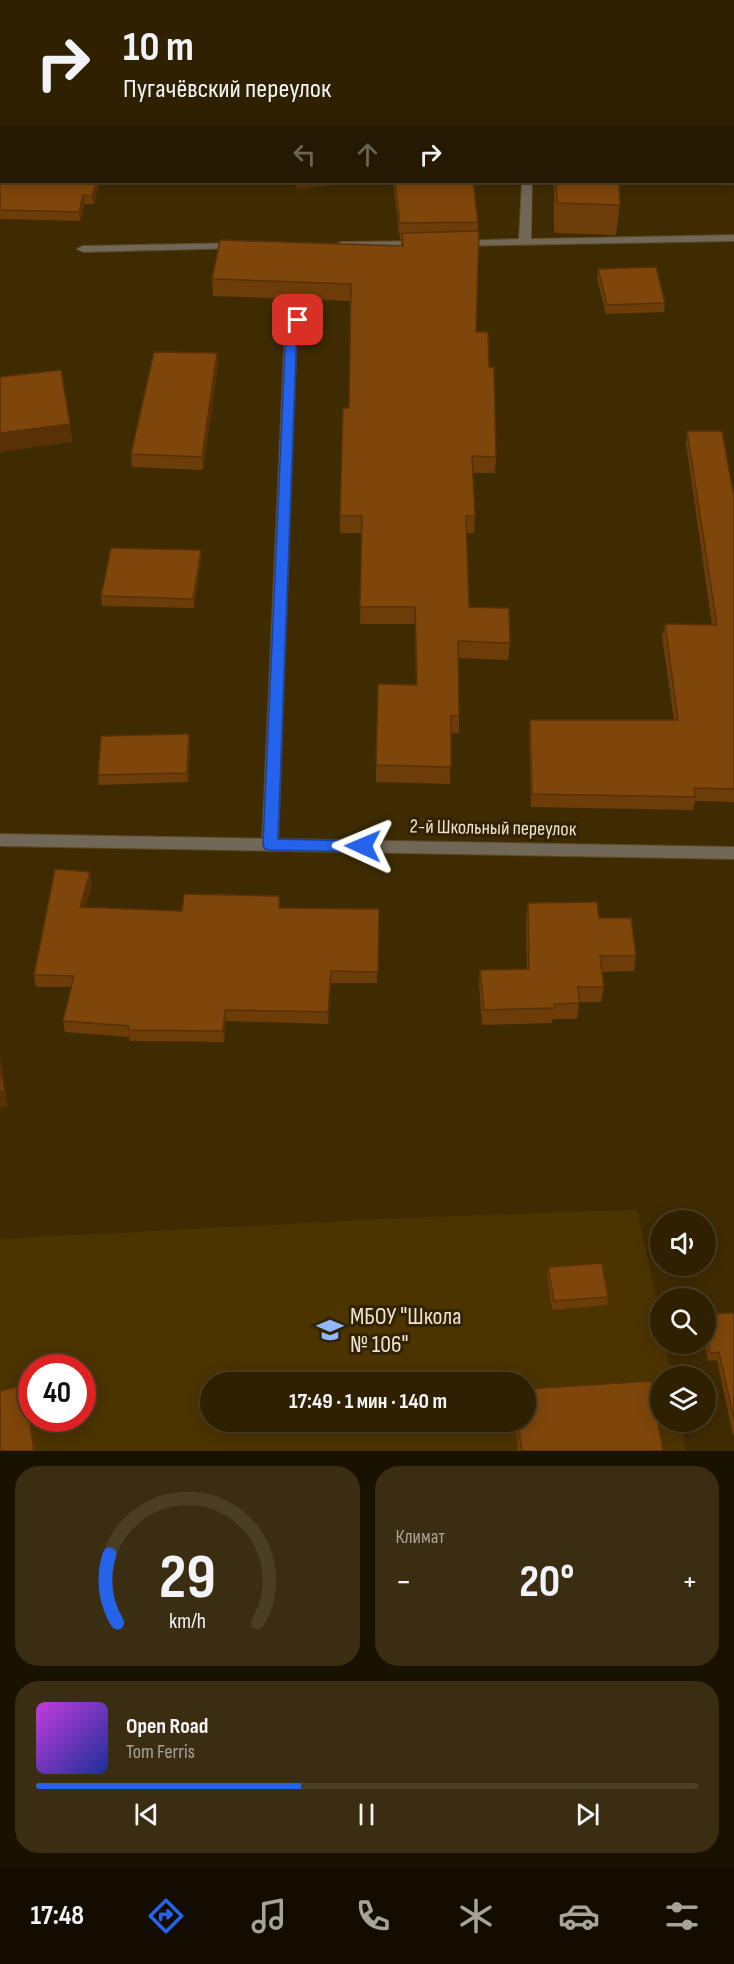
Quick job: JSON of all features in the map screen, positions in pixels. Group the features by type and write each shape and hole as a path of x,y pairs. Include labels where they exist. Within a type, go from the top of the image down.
{"street":[{"path":"525,243 527,183"},
{"path":"327,245 734,238"},
{"path":"83,249 257,246"},
{"path":"270,845 291,328 298,320"},
{"name":"2-й Школьный переулок","path":"0,840 734,853"}],"shaded area":[{"name":"МБОУ \"Школа № 106\"","path":"637,1210 654,1288 650,1288 650,1354 667,1354 670,1366 650,1366 650,1432 682,1432 686,1451 0,1451 0,1239 425,1217"}],"building":[{"path":"0,183 97,183 92,196 83,195 79,212 0,210"},
{"path":"395,183 473,183 478,222 400,223"},
{"path":"556,183 619,183 620,205 557,203"},
{"path":"479,231 476,332 488,332 489,367 494,367 496,457 472,456 475,516 466,516 469,607 509,608 510,643 458,641 459,716 451,716 451,767 376,765 378,684 417,685 415,607 360,607 362,516 340,516 343,408 349,408 351,284 212,279 220,240 403,246 402,233"},
{"path":"656,267 665,303 607,305 598,269"},
{"path":"154,352 217,353 202,457 131,454"},
{"path":"61,370 70,424 0,433 0,377"},
{"path":"687,431 722,431 734,492 734,789 694,788 695,797 532,794 530,720 678,720 665,624 717,625"},
{"path":"111,548 201,550 193,599 101,596"},
{"path":"189,734 187,773 98,775 101,736"},
{"path":"55,869 90,872 80,907 182,911 184,894 279,896 279,908 379,909 378,972 331,971 328,1012 225,1010 223,1031 128,1030 129,1026 63,1021 74,976 34,975"},
{"path":"597,902 599,918 631,918 636,956 600,956 604,987 578,987 579,1003 554,1004 554,1008 484,1010 480,970 529,969 528,903"},
{"path":"0,1063 4,1091 0,1091"},
{"path":"602,1263 608,1297 554,1301 548,1267"},
{"path":"734,1313 734,1419 719,1352 716,1352 716,1314"},
{"path":"650,1381 650,1432 660,1432 663,1451 522,1451 519,1432 536,1432 536,1388"},
{"path":"18,1387 18,1432 31,1432 34,1451 0,1451 0,1391"}],"place":[{"name":"МБОУ \"Школа № 106\"","path":"330,1330"}],"route":[{"path":"298,320 291,328 270,845 363,846"}]}
